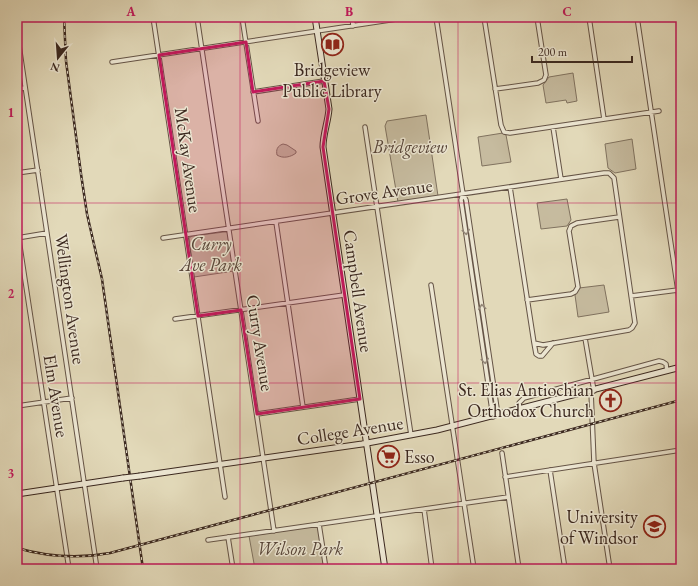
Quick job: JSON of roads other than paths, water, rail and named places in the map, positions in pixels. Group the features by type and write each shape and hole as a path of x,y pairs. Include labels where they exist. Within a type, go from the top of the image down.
{"street":[{"name":"McKay Avenue","path":"153,17 225,497"},
{"name":"Curry Avenue","path":"197,17 274,530"},
{"path":"242,17 258,121"},
{"name":"Campbell Avenue","path":"315,17 328,109 328,120 323,139 323,147 385,569"},
{"path":"352,17 353,26"},
{"path":"112,62 353,26 392,18 410,17"},
{"path":"436,17 463,194 462,200 496,416"},
{"path":"484,17 501,125 504,132 510,134 659,111"},
{"path":"495,89 538,83 544,80 546,75 537,17"},
{"path":"589,17 604,119"},
{"path":"637,17 681,311"},
{"name":"Wellington Avenue","path":"17,32 97,569"},
{"path":"253,92 324,80"},
{"path":"17,89 25,88"},
{"path":"365,127 411,435"},
{"path":"553,127 561,179"},
{"path":"17,174 38,170"},
{"name":"Grove Avenue","path":"163,238 604,173 609,173 614,178 619,217"},
{"path":"510,187 536,354 542,356 552,343"},
{"path":"527,300 571,294 575,292 578,287 569,231 571,226 576,223 619,217 635,323 632,328 629,330 543,345 534,343"},
{"path":"276,222 303,407"},
{"name":"Elm Avenue","path":"17,227 69,569"},
{"path":"18,238 47,233"},
{"path":"432,285 474,569"},
{"path":"631,296 678,290"},
{"path":"175,319 344,295"},
{"path":"585,338 592,379 594,463 610,569"},
{"path":"520,409 519,402 524,398 659,361 666,364 667,371"},
{"name":"College Avenue","path":"17,494 366,444 453,427 681,367"},
{"path":"17,406 72,398"},
{"path":"257,414 360,399"},
{"path":"505,477 681,450"},
{"path":"502,453 519,569"},
{"path":"550,470 564,569"},
{"path":"208,540 508,498"},
{"path":"424,509 432,569"},
{"path":"319,524 326,569"},
{"path":"17,526 18,540"},
{"path":"228,537 233,569"}],"railway":[{"path":"64,17 66,61 81,174 87,214 102,279 143,569"},
{"path":"17,548 63,556 86,556 110,553 681,400"}],"place":[{"name":"Bridgeview Public Library","path":"332,45"},
{"name":"St. Elias Antiochian Orthodox Church","path":"610,400"},
{"name":"Esso","path":"389,457"},
{"name":"University of Windsor","path":"654,527"}],"park label":[{"name":"Bridgeview","path":"410,147"},
{"name":"Curry Ave Park","path":"211,254"},
{"name":"Wilson Park","path":"300,549"}]}
